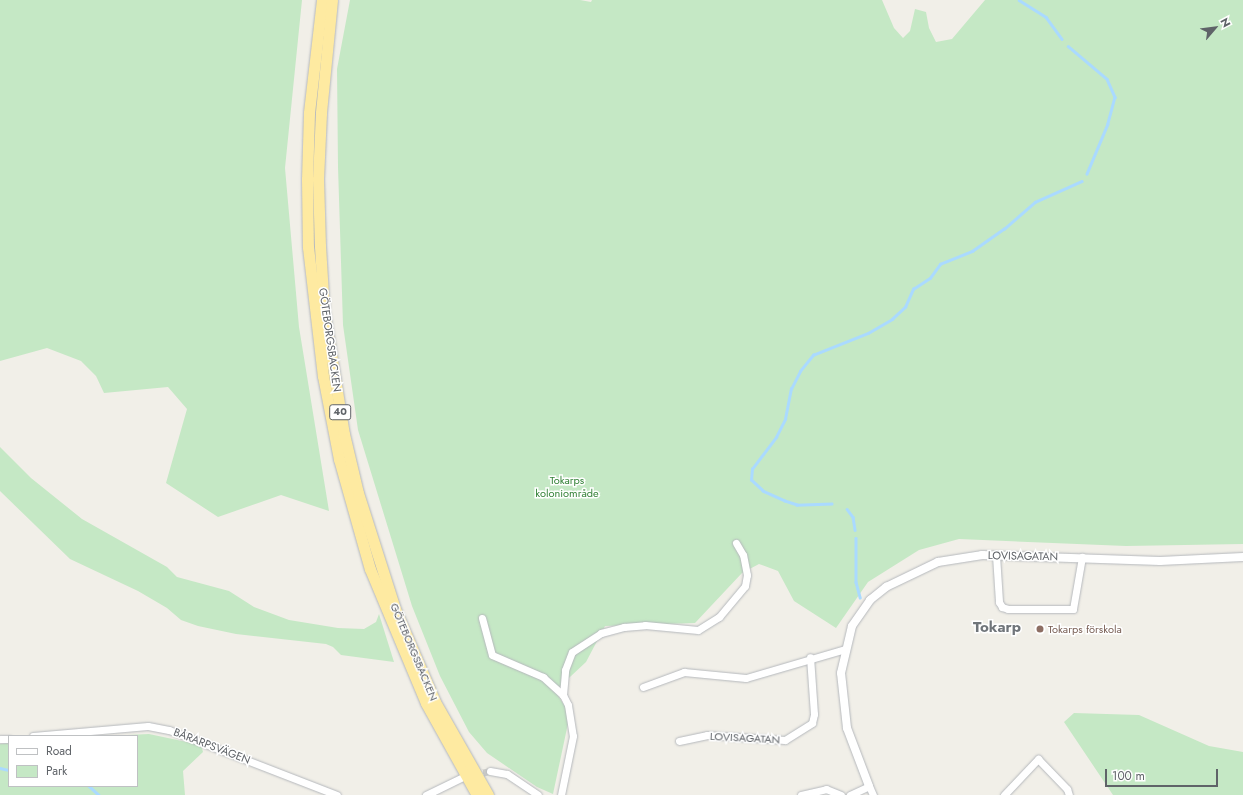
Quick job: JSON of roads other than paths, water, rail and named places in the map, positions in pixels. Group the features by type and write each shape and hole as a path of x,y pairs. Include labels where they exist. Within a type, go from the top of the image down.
{"highway":[{"name":"GÖTEBORGSBACKEN","path":"322,0 309,113 307,179 308,247 323,376 341,466 370,569 420,691 477,795"},
{"name":"GÖTEBORGSBACKEN","path":"332,0 321,113 318,179 324,311 344,434 358,493 395,609 435,702 488,795"}],"street":[{"path":"563,695 566,670 572,652 601,633 624,627 644,625 698,630 719,617 745,586 747,575 743,555 736,543"},
{"path":"996,555 999,602 1002,607 1008,608 1073,609 1082,557"},
{"name":"LOVISAGATAN","path":"873,795 845,718 841,680 844,649 852,626 860,611 886,587 938,562 967,556 996,555 1082,557 1160,561 1243,558"},
{"path":"482,618 492,655 536,673 563,695 571,714 573,736 561,795"},
{"path":"643,687 668,676 684,672 746,678 810,657 844,649"},
{"name":"LOVISAGATAN","path":"679,741 707,735 785,740 812,723 814,714 810,657"},
{"name":"BÅRARPSVÄGEN","path":"44,735 148,726 169,730 337,795"},
{"path":"1004,795 1038,759 1067,789 1069,795"},
{"path":"490,771 507,774 538,795"},
{"path":"426,795 461,778"},
{"path":"850,795 869,786"},
{"path":"801,795 826,789 841,795"}],"waterway":[{"path":"1019,0 1046,17 1062,39"},
{"path":"1068,46 1107,79 1115,97 1108,124 1087,174"},
{"path":"832,504 797,505 763,491 751,480 752,469 776,437 785,419 791,389 800,371 813,355 868,333 892,319 905,307 913,289 930,278 940,264 972,251 1004,229 1035,202 1082,181"},
{"path":"847,509 853,517 855,530"},
{"path":"856,538 856,582 860,597"},
{"path":"0,768 8,770"},
{"path":"90,787 99,795"}],"tunnel":[{"path":"473,775 490,771"}],"place":[{"name":"Tokarps förskola","path":"1040,629"}],"district":[{"name":"Tokarp","path":"997,628"}],"park label":[{"name":"Tokarps koloniområde","path":"567,487"}]}
